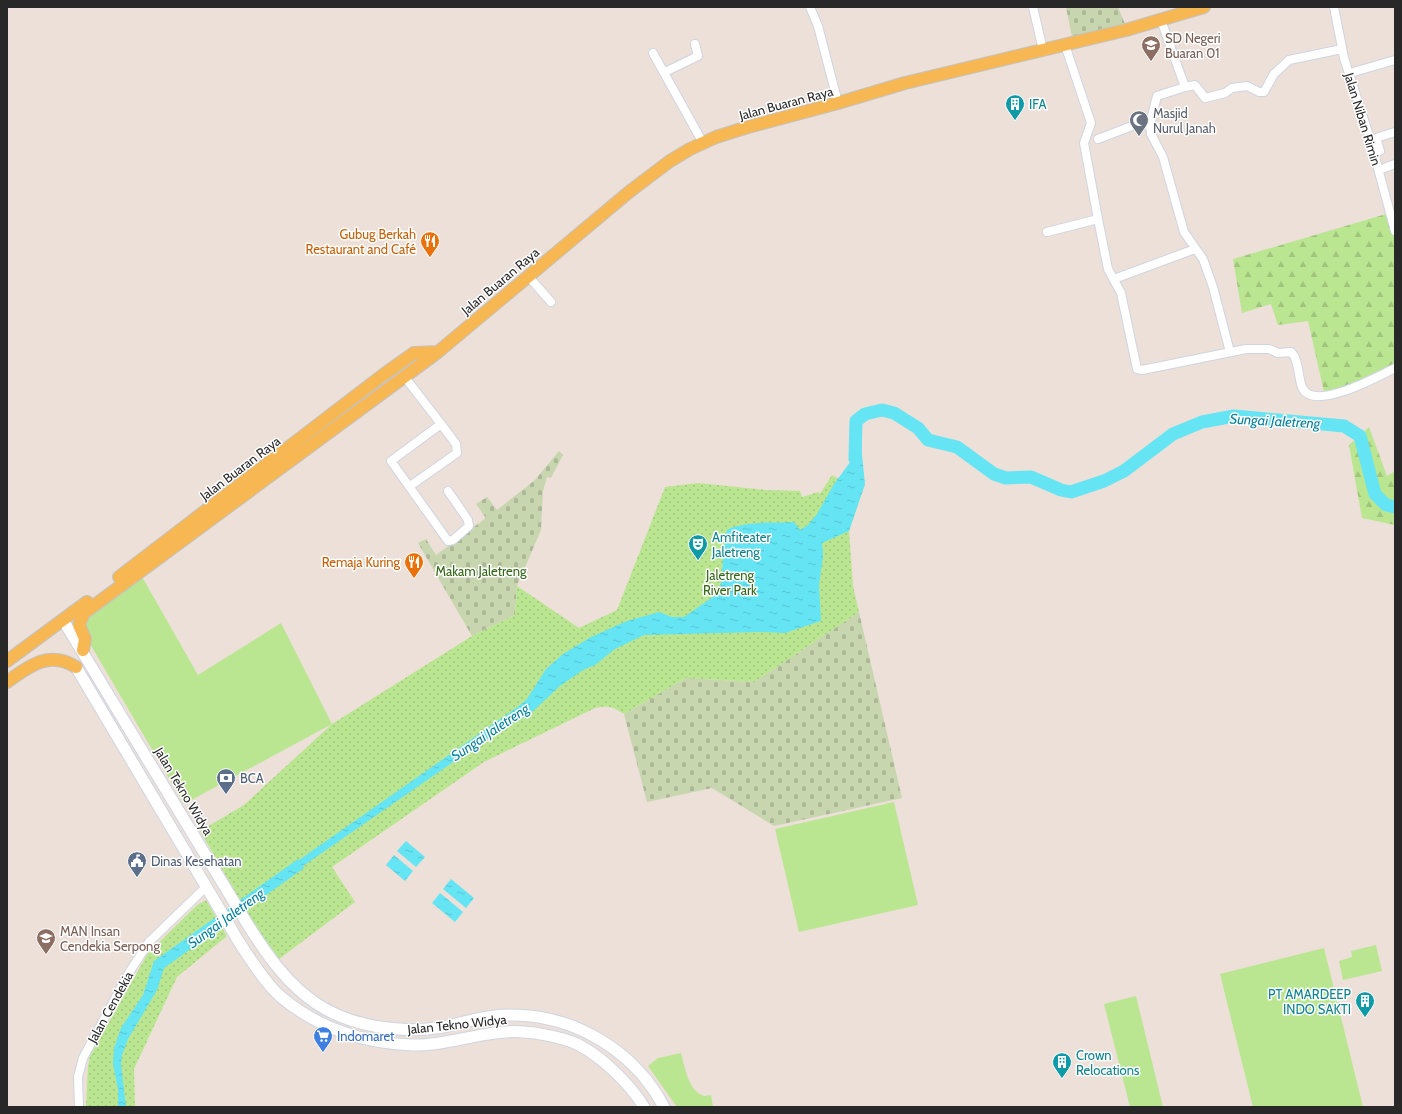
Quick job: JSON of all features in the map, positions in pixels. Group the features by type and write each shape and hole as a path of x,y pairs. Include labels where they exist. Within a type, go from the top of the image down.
{"main road":[{"name":"Jalan Buaran Raya","path":"7,661 63,620 118,583 438,352 529,277 576,234 670,161 703,143 748,127 838,104 905,83 1065,45 1161,20 1204,7"},
{"name":"Jalan Buaran Raya","path":"83,650 85,639 79,625 84,613 118,583 389,370 414,353 438,352"},
{"name":"Jalan Tekno Widya","path":"63,620 83,650 248,925 266,953 295,987 318,1005 351,1020 382,1027 412,1030 441,1027 493,1016 514,1015 547,1018 590,1033 619,1052 646,1080 664,1107"},
{"name":"Jalan Tekno Widya","path":"7,682 34,663 60,660 76,667 212,898 252,961 280,996 308,1017 346,1034 382,1042 414,1045 505,1032 537,1033 578,1045 593,1055 628,1085 644,1107"}],"street":[{"path":"810,7 818,26 838,104"},
{"path":"1033,7 1043,50"},
{"name":"Jalan Niban Rimin","path":"1334,7 1342,49 1379,170 1395,231"},
{"path":"1161,20 1185,87"},
{"path":"664,72 698,56 694,44"},
{"path":"1065,45 1091,123 1084,143 1098,218 1108,269 1121,293 1138,369 1142,370 1246,349 1269,349 1278,354 1291,352 1296,358 1299,379 1303,390 1311,395 1325,396 1342,392 1395,368"},
{"path":"1230,352 1213,287 1202,259 1184,232 1163,157 1152,134 1150,124 1157,96 1195,85 1205,98 1225,93 1232,88 1247,86 1259,92 1264,92 1274,74 1289,60 1342,49"},
{"path":"653,53 703,143"},
{"path":"1350,73 1395,60"},
{"path":"1098,138 1132,126 1150,124"},
{"path":"1380,151 1376,138 1395,132"},
{"path":"1379,170 1395,164"},
{"path":"1046,232 1098,218"},
{"path":"1114,280 1195,248"},
{"path":"529,277 551,302"},
{"path":"404,376 458,448 457,453 410,486"},
{"path":"440,424 392,459 448,541 453,540 470,526 468,520 448,491"},
{"name":"Jalan Cendekia","path":"79,1107 78,1077 83,1058 130,971 149,942 206,887"}],"green space":[{"path":"1066,7 1118,7 1125,24 1072,37"},
{"path":"1393,212 1395,220 1395,367 1325,396 1308,321 1278,325 1271,304 1242,313 1233,259"},
{"path":"1369,427 1387,476 1395,471 1395,525 1362,518 1349,445"},
{"name":"Makam Jaletreng","path":"559,451 563,455 551,478 547,477 543,491 541,530 517,586 515,615 472,636 418,543 426,539 436,555 486,518 476,504 487,497 497,510 535,480"},
{"name":"Jaletreng River Park","path":"832,475 837,478 865,484 849,531 853,586 859,612 754,682 686,678 624,714 610,707 595,708 484,762 332,867 355,902 279,959 254,924 200,831 244,805 332,724 472,636 515,615 517,586 579,628 617,610 665,487 698,483 766,490 800,491 802,497 818,492 820,494"},
{"path":"141,575 198,675 281,623 332,724 184,804 83,632 86,618"},
{"path":"859,612 902,798 774,826 712,788 647,802 624,714 686,678 754,682"},
{"path":"894,802 918,905 799,932 775,829"},
{"path":"206,900 227,936 177,977 134,1069 135,1107 86,1107 88,1066 90,1056 148,953 197,905"},
{"path":"1376,945 1382,971 1343,980 1339,961 1352,957 1351,951"},
{"path":"1324,948 1363,1107 1253,1107 1220,974"},
{"path":"1136,996 1163,1107 1130,1107 1104,1004"},
{"path":"681,1053 691,1084 694,1089 704,1096 711,1095 713,1107 677,1107 648,1066 658,1058"}],"water":[{"path":"852,439 861,445 865,484 849,531 822,543 823,556 819,585 821,621 785,633 759,632 644,635 615,649 595,665 583,670 560,686 531,713 518,721 514,720 303,866 304,868 164,968 157,990 128,1039 122,1055 121,1064 126,1107 118,1107 118,1090 113,1064 114,1048 121,1028 143,995 154,961 519,706 527,699 546,669 563,654 591,637 627,621 659,612 672,617 684,617 717,594 721,583 725,536 727,530 742,525 759,523 794,522 800,530 808,525 817,514 834,484 851,461"},
{"path":"406,841 425,857 416,867 397,851"},
{"path":"394,855 413,871 405,881 386,865"},
{"path":"451,879 474,898 466,908 443,889"},
{"path":"440,893 463,912 455,922 432,903"}],"waterway":[{"name":"Sungai Jaletreng","path":"855,459 856,421 865,414 882,410 894,413 918,428 928,440 957,447 994,474 1006,478 1031,477 1061,490 1071,492 1104,481 1124,471 1173,434 1202,422 1234,416 1344,426 1360,436 1375,494 1386,505 1395,507"}],"place":[{"name":"SD Negeri Buaran 01","path":"1151,62"},
{"name":"IFA","path":"1015,121"},
{"name":"Masjid Nurul Janah","path":"1139,137"},
{"name":"Gubug Berkah Restaurant and Café","path":"430,258"},
{"name":"Amfiteater Jaletreng","path":"698,561"},
{"name":"Remaja Kuring","path":"414,579"},
{"name":"BCA","path":"226,795"},
{"name":"Dinas Kesehatan","path":"137,878"},
{"name":"MAN Insan Cendekia Serpong","path":"46,955"},
{"name":"PT AMARDEEP INDO SAKTI","path":"1365,1018"},
{"name":"Indomaret","path":"323,1053"},
{"name":"Crown Relocations","path":"1062,1079"}]}
